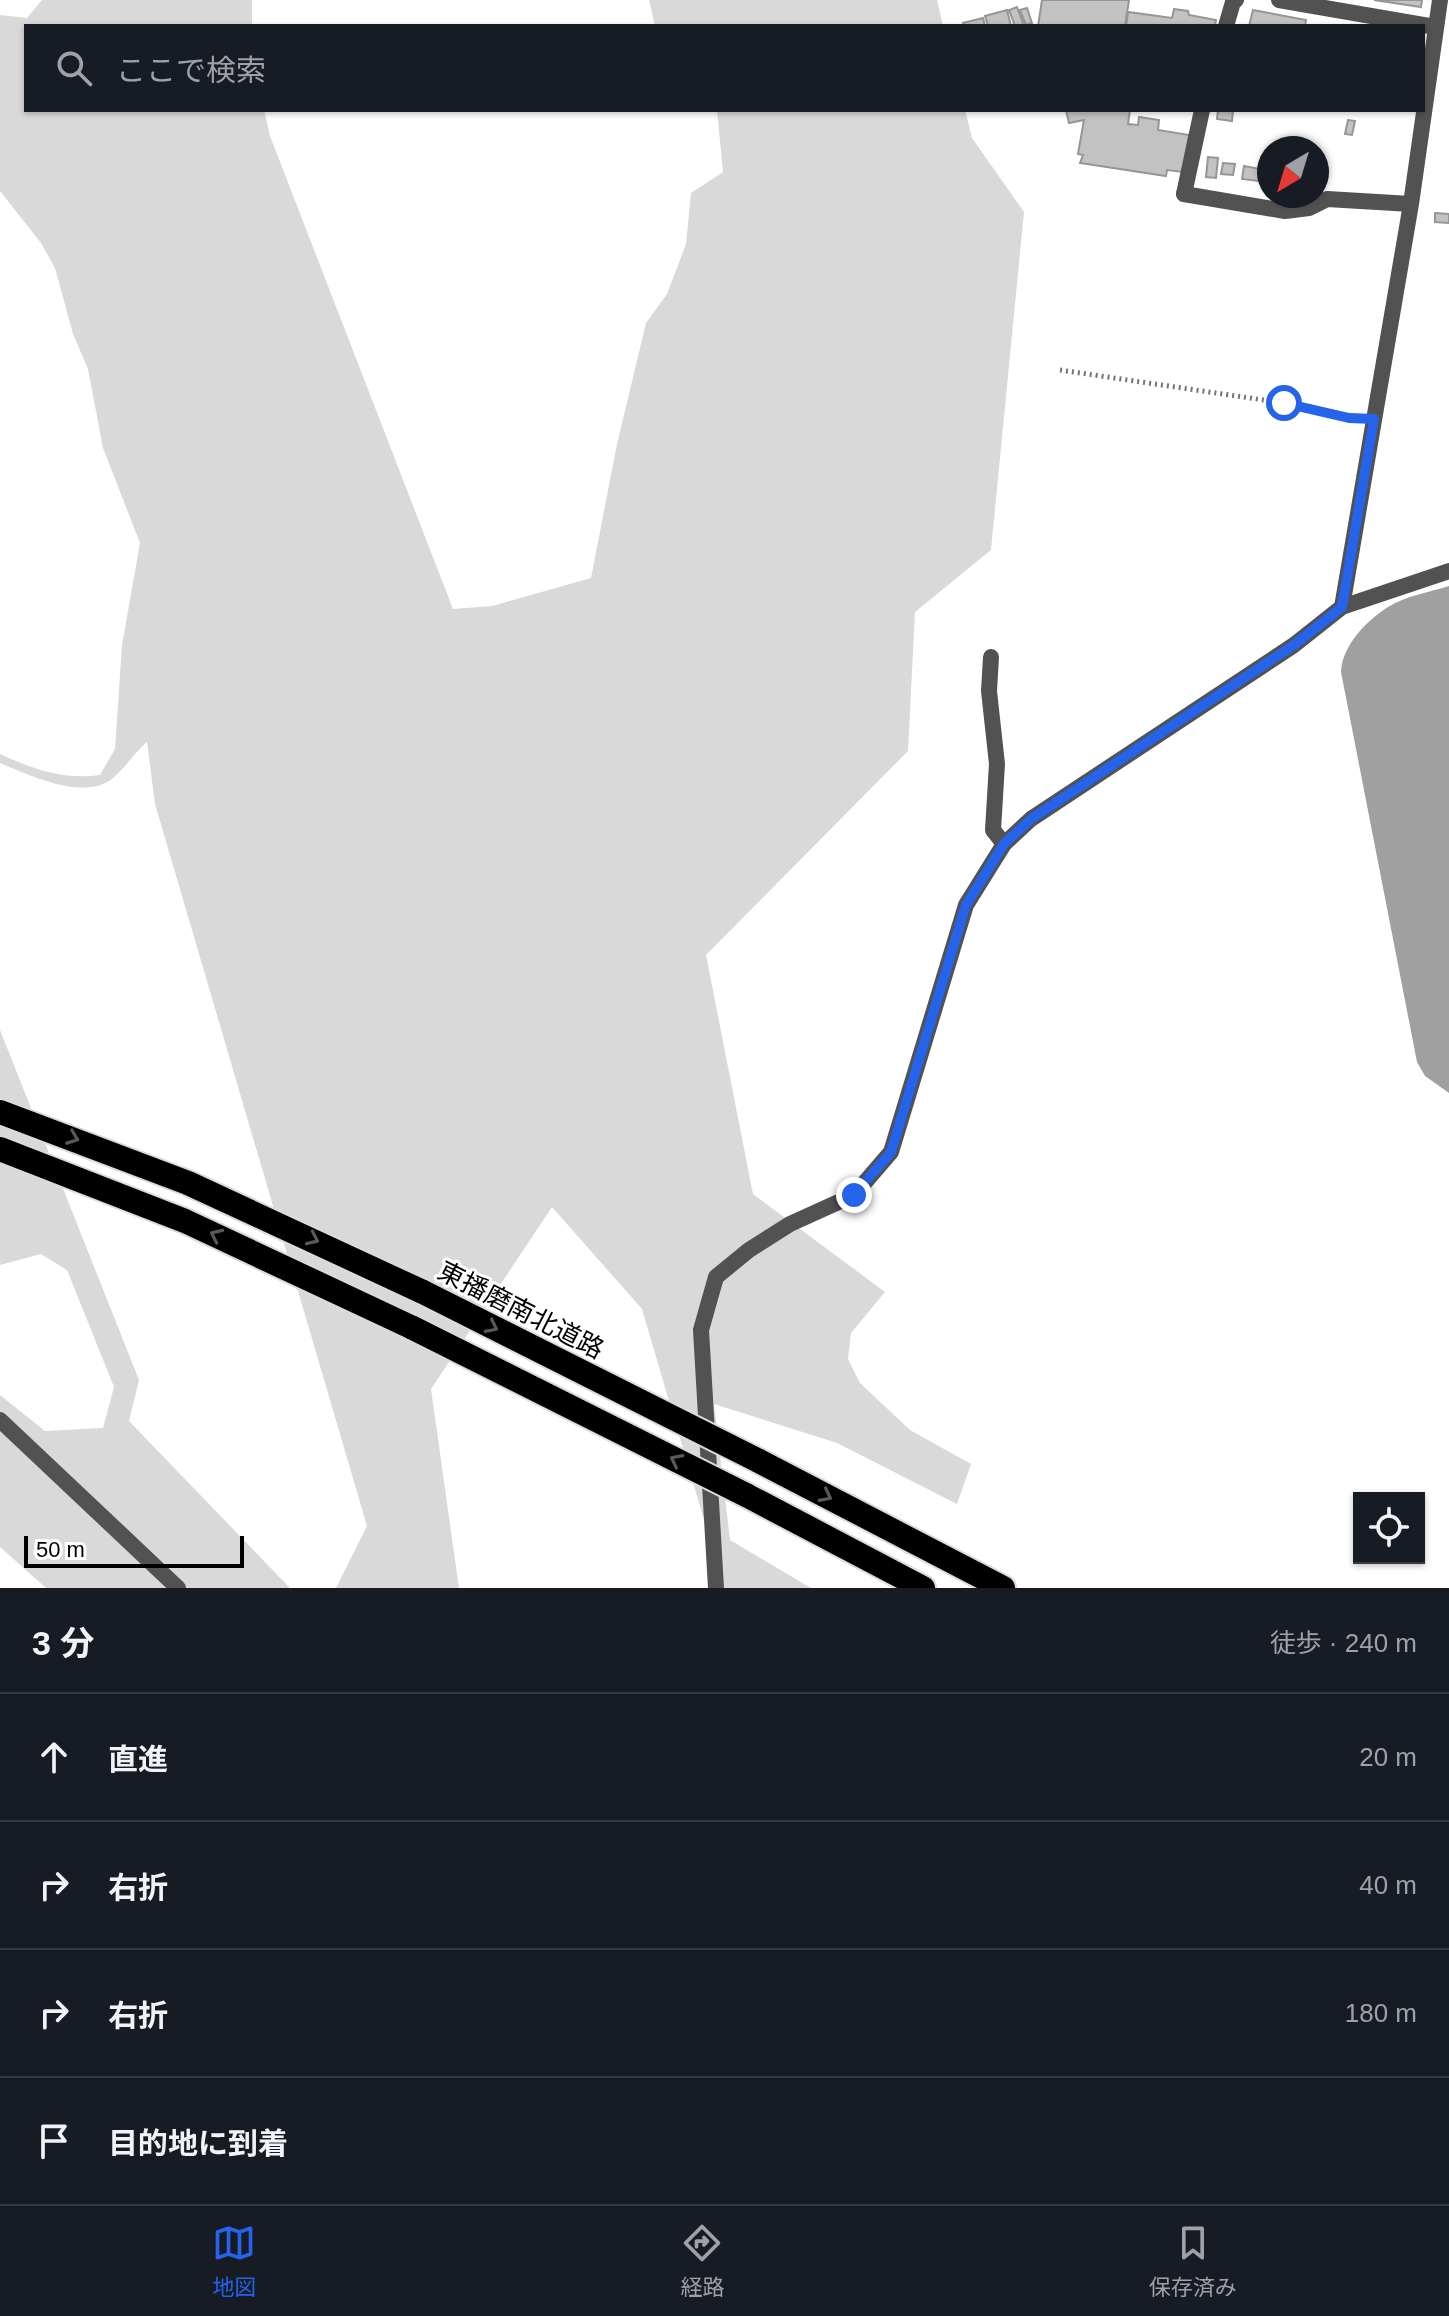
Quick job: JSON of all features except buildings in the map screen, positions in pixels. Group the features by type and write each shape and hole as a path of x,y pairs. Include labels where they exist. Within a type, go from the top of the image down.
{"highway":[{"name":"東播磨南北道路","path":"0,1112 188,1183 423,1292 1003,1588"},
{"path":"0,1149 185,1221 413,1328 746,1495 923,1588"}],"street":[{"path":"1227,24 1236,0"},
{"path":"1279,0 1418,24"},
{"path":"1425,101 1440,0"},
{"path":"1425,25 1435,27"},
{"path":"1202,112 1184,194 1285,211 1309,208 1327,199 1411,204"},
{"path":"1342,607 1411,204 1423,112"},
{"path":"716,1588 701,1330 716,1277 749,1250 790,1224 854,1195 891,1152 966,905 1004,844 1031,819 1294,645 1342,607 1449,571"},
{"path":"991,657 989,691 997,764 993,830 1004,844"},
{"path":"0,1420 178,1588"}],"path":[{"path":"1060,370 1284,403 1349,418 1374,419"}],"shaded area":[{"path":"42,0 252,0 252,24 24,24 24,112 264,112 270,136 453,609 492,606 591,578 617,444 646,323 667,294 686,244 691,193 723,172 717,112 966,112 972,138 1024,212 991,550 915,612 908,751 706,955 753,1194 885,1292 851,1333 848,1359 860,1383 910,1430 971,1464 957,1504 837,1443 714,1404 730,1540 811,1588 724,1588 642,1309 552,1207 431,1389 459,1588 336,1588 367,1526 155,804 147,742 113,778 101,785 88,787 57,784 0,763 0,754 48,772 74,776 100,775 115,749 122,645 140,543 103,448 88,369 73,334 55,268 41,243 0,191 0,15 27,18"},
{"path":"649,0 937,0 943,24 655,24"},
{"path":"1449,586 1449,1093 1425,1076 1417,1062 1341,672 1342,662 1351,644 1380,613 1402,600"},
{"path":"0,1030 139,1380 129,1421 290,1588 46,1588 0,1547 0,1395 45,1431 103,1428 114,1387 67,1270 41,1254 0,1265"}],"route":[{"path":"854,1195 891,1152 908,1105 966,905 1004,844 1031,819 1294,645 1342,607 1374,419 1349,418 1284,403"}]}
